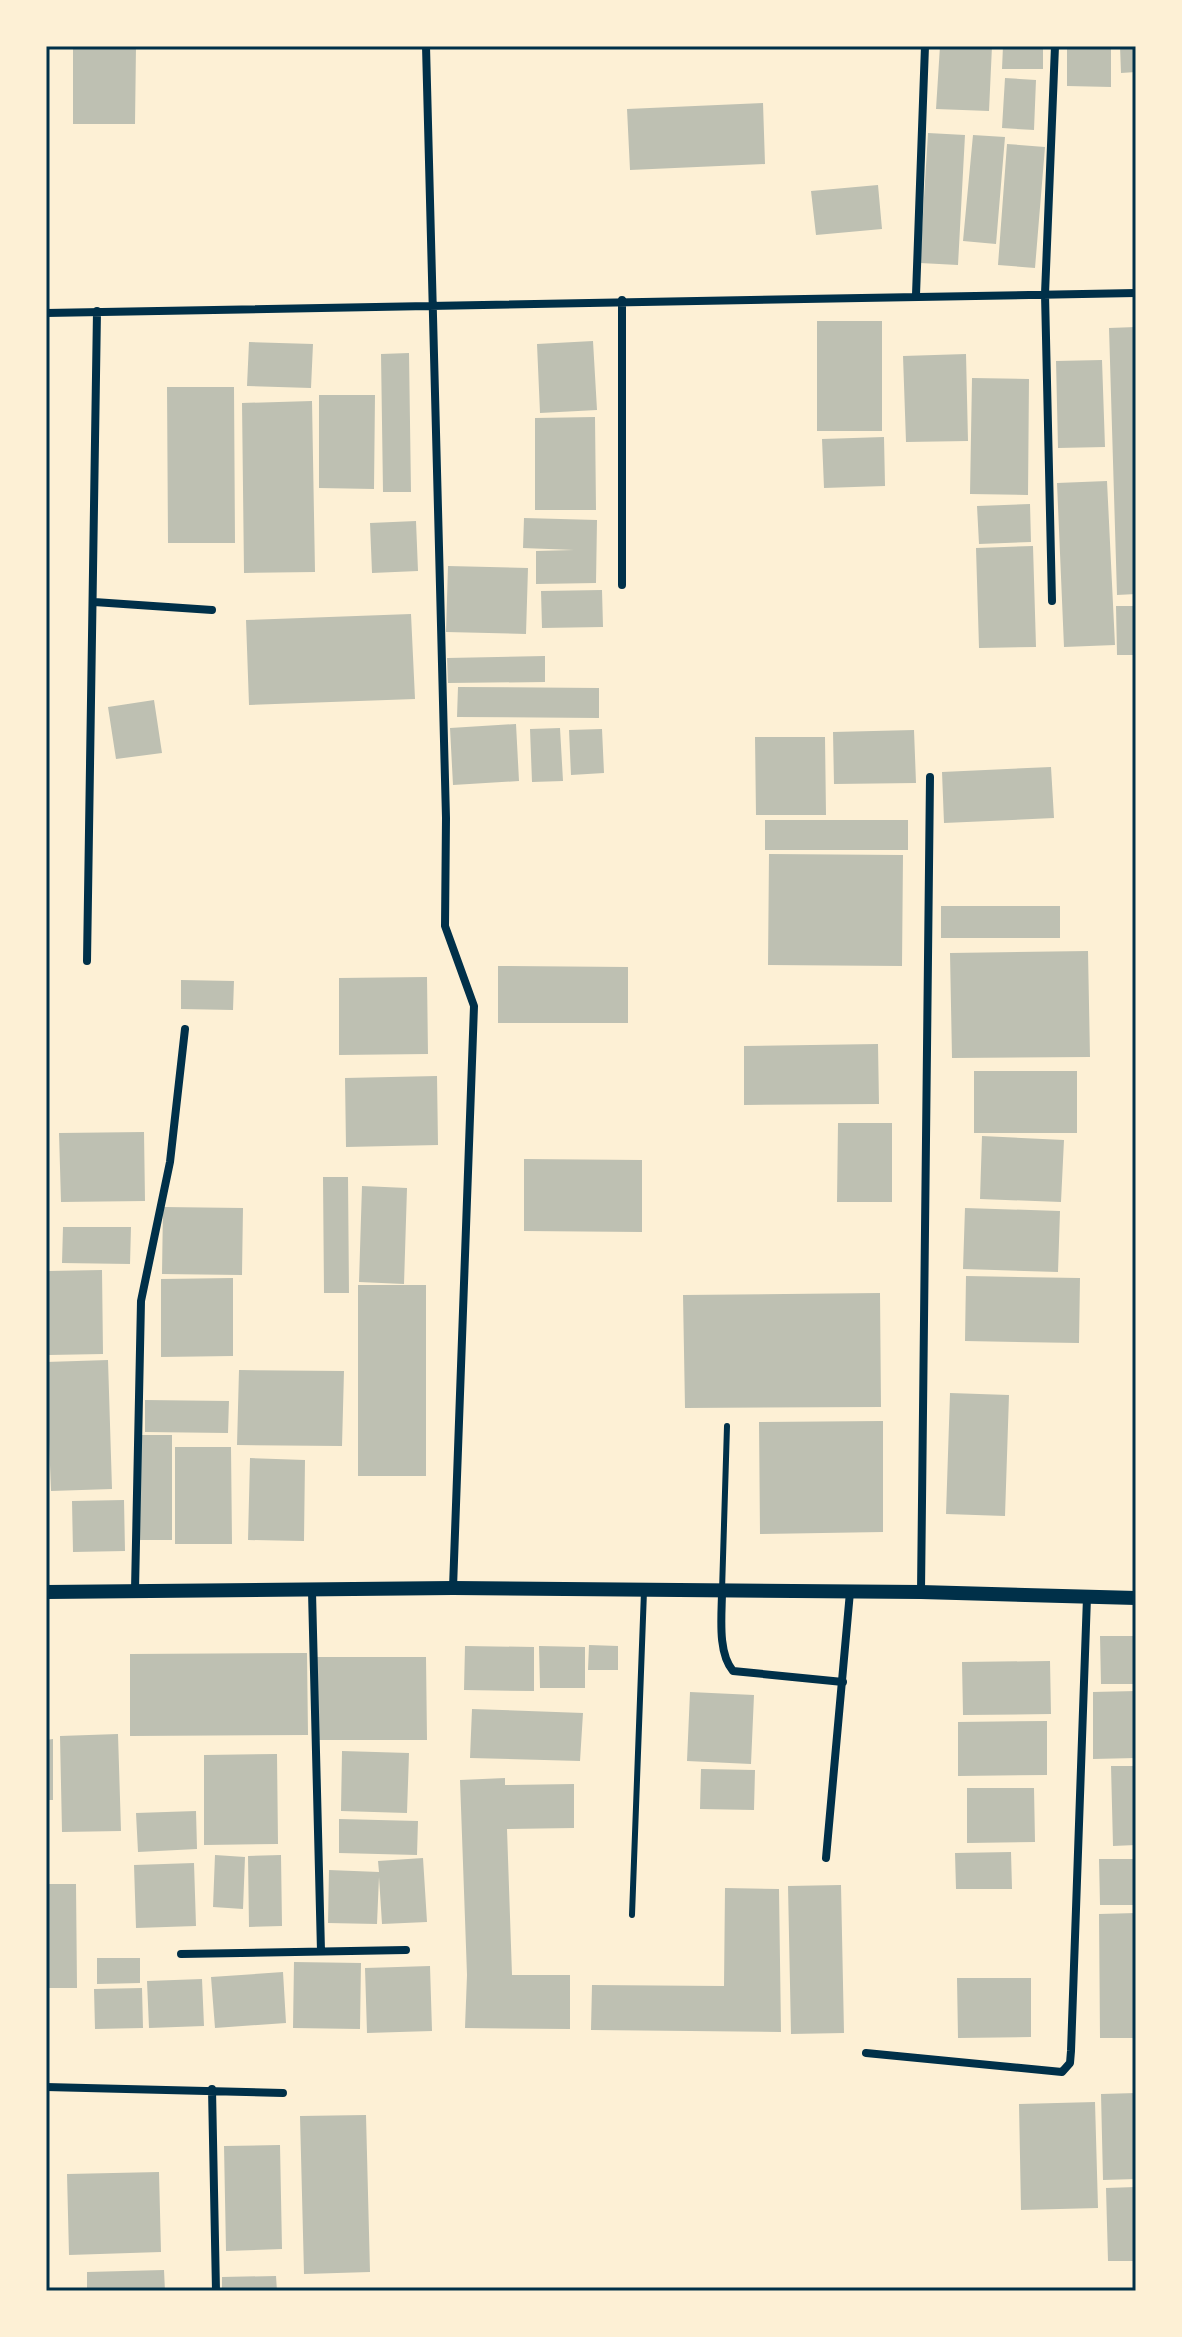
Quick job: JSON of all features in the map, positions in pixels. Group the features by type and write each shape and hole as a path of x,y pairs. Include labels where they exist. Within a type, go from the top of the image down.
{"street":[{"path":"426,46 446,818 445,926 474,1006 453,1588"},
{"path":"916,295 925,46"},
{"path":"1052,601 1045,294 1055,46"},
{"path":"46,313 622,300 1136,293"},
{"path":"622,300 622,585"},
{"path":"87,961 97,311"},
{"path":"94,602 212,610"},
{"path":"921,1592 930,777"},
{"path":"135,1590 141,1301 170,1162 185,1029"},
{"path":"46,1592 312,1592 453,1588 921,1592 1136,1598"},
{"path":"722,1591 723,1638 728,1665 733,1671 843,1682"},
{"path":"312,1592 321,1951"},
{"path":"826,1858 850,1592"},
{"path":"866,2053 1062,2072 1067,2068 1071,2051 1087,1597"},
{"path":"181,1954 406,1950"},
{"path":"46,2087 283,2093"},
{"path":"212,2089 216,2291"}],"lane":[{"path":"722,1591 727,1426"},
{"path":"632,1915 644,1591"}],"building":[{"path":"73,46 136,46 135,124 73,124"},
{"path":"940,46 992,46 989,111 936,109"},
{"path":"1003,46 1043,46 1043,69 1002,69"},
{"path":"1067,46 1111,46 1111,87 1067,86"},
{"path":"1120,46 1136,46 1136,72 1121,73"},
{"path":"1005,78 1036,80 1034,130 1002,128"},
{"path":"763,103 765,164 630,170 627,109"},
{"path":"928,133 965,135 958,265 920,263"},
{"path":"973,135 1005,137 996,244 963,241"},
{"path":"1007,144 1045,147 1035,268 998,265"},
{"path":"878,185 882,229 816,235 811,191"},
{"path":"817,321 882,321 882,431 817,431"},
{"path":"1136,327 1136,594 1117,595 1109,328"},
{"path":"593,341 597,410 540,413 537,344"},
{"path":"249,342 313,344 311,388 247,386"},
{"path":"409,353 411,492 383,492 381,354"},
{"path":"966,354 968,441 906,442 903,356"},
{"path":"1102,360 1105,447 1058,448 1056,361"},
{"path":"972,378 1029,379 1028,495 970,494"},
{"path":"167,387 234,387 235,543 168,543"},
{"path":"319,395 375,395 374,489 319,488"},
{"path":"312,401 315,572 244,573 242,403"},
{"path":"595,417 596,510 535,510 535,418"},
{"path":"884,437 885,486 824,488 822,439"},
{"path":"1107,481 1115,645 1064,647 1057,483"},
{"path":"1030,504 1031,542 979,544 977,506"},
{"path":"524,518 597,520 596,583 536,584 536,551 574,550 523,548"},
{"path":"416,521 418,571 372,573 370,523"},
{"path":"1033,546 1036,647 979,648 976,548"},
{"path":"448,566 528,568 526,634 446,632"},
{"path":"602,590 603,627 542,628 541,591"},
{"path":"1116,606 1136,606 1136,655 1117,655"},
{"path":"411,614 415,699 249,705 246,620"},
{"path":"545,656 545,682 448,683 447,658"},
{"path":"458,687 599,688 599,718 457,717"},
{"path":"154,700 162,753 116,759 108,707"},
{"path":"516,724 519,781 453,785 450,728"},
{"path":"560,728 563,781 532,782 530,729"},
{"path":"602,729 604,773 571,775 569,730"},
{"path":"914,730 916,783 834,784 833,732"},
{"path":"755,737 825,737 826,815 756,815"},
{"path":"1051,767 1054,818 944,823 942,772"},
{"path":"765,820 908,820 908,850 765,850"},
{"path":"769,854 903,855 902,966 768,965"},
{"path":"941,906 1060,906 1060,938 941,938"},
{"path":"1088,951 1090,1057 952,1058 950,953"},
{"path":"498,966 628,967 628,1023 498,1023"},
{"path":"427,977 428,1054 339,1055 339,978"},
{"path":"181,980 234,981 233,1010 181,1009"},
{"path":"878,1044 879,1104 744,1105 744,1046"},
{"path":"974,1071 1077,1071 1077,1133 974,1133"},
{"path":"437,1076 438,1145 346,1147 345,1078"},
{"path":"838,1123 892,1123 892,1202 837,1202"},
{"path":"144,1132 145,1201 61,1202 59,1133"},
{"path":"982,1136 1064,1140 1061,1202 980,1199"},
{"path":"524,1159 642,1160 642,1232 524,1231"},
{"path":"323,1177 348,1177 349,1293 324,1293"},
{"path":"362,1186 407,1188 404,1284 359,1282"},
{"path":"163,1207 243,1208 242,1275 162,1274"},
{"path":"965,1208 1060,1211 1058,1272 963,1269"},
{"path":"63,1227 131,1227 130,1264 62,1263"},
{"path":"102,1270 103,1354 49,1355 48,1271"},
{"path":"966,1276 1080,1278 1079,1343 965,1341"},
{"path":"233,1278 233,1356 161,1357 161,1279"},
{"path":"358,1285 426,1285 426,1476 358,1476"},
{"path":"880,1293 881,1407 685,1408 683,1295"},
{"path":"108,1360 112,1489 51,1491 46,1362"},
{"path":"239,1370 344,1371 342,1446 237,1445"},
{"path":"950,1393 1009,1395 1005,1516 946,1514"},
{"path":"145,1400 229,1401 228,1433 145,1432"},
{"path":"883,1421 883,1532 760,1534 759,1422"},
{"path":"138,1435 172,1435 172,1540 139,1540"},
{"path":"175,1447 231,1447 232,1544 175,1544"},
{"path":"250,1458 305,1460 304,1541 248,1540"},
{"path":"124,1500 125,1551 73,1552 72,1501"},
{"path":"1100,1636 1136,1636 1136,1684 1101,1684"},
{"path":"589,1645 618,1646 618,1670 588,1670"},
{"path":"465,1646 534,1647 534,1691 464,1690"},
{"path":"539,1646 585,1647 585,1688 540,1688"},
{"path":"307,1653 308,1735 130,1736 130,1654"},
{"path":"317,1657 426,1657 427,1740 318,1740"},
{"path":"1050,1661 1051,1714 963,1715 962,1662"},
{"path":"1136,1691 1136,1758 1093,1759 1093,1692"},
{"path":"690,1692 754,1695 751,1764 687,1761"},
{"path":"472,1709 583,1713 580,1761 470,1758"},
{"path":"1047,1721 1047,1775 958,1776 958,1722"},
{"path":"118,1734 121,1831 62,1832 60,1736"},
{"path":"53,1739 53,1800 46,1800 46,1740"},
{"path":"342,1751 409,1753 407,1813 341,1811"},
{"path":"277,1754 278,1844 204,1845 204,1755"},
{"path":"1111,1766 1136,1766 1136,1845 1113,1846"},
{"path":"701,1769 755,1770 754,1810 700,1809"},
{"path":"505,1778 505,1785 574,1784 574,1828 507,1829 512,1975 570,1975 570,2029 465,2028 467,1975 460,1780"},
{"path":"967,1788 1034,1788 1035,1842 967,1843"},
{"path":"196,1811 197,1849 138,1852 136,1813"},
{"path":"339,1819 418,1821 417,1855 339,1853"},
{"path":"1011,1852 1012,1889 956,1889 955,1853"},
{"path":"215,1855 245,1857 243,1909 213,1907"},
{"path":"281,1855 282,1926 249,1927 248,1856"},
{"path":"423,1858 427,1922 382,1924 379,1877 377,1924 328,1923 329,1870 379,1872 378,1861"},
{"path":"1099,1859 1136,1859 1136,1905 1100,1905"},
{"path":"194,1863 196,1926 136,1928 134,1865"},
{"path":"46,1884 76,1884 77,1988 46,1988"},
{"path":"841,1885 844,2033 791,2034 788,1886"},
{"path":"725,1888 779,1889 781,2032 591,2030 592,1985 724,1986"},
{"path":"1136,1913 1136,2038 1100,2038 1099,1914"},
{"path":"97,1958 140,1958 140,1983 97,1984"},
{"path":"294,1962 361,1963 360,2029 293,2028"},
{"path":"430,1966 432,2031 367,2033 365,1968"},
{"path":"283,1972 286,2023 215,2028 211,1977"},
{"path":"957,1978 1031,1978 1031,2037 958,2038"},
{"path":"202,1979 204,2026 149,2028 147,1981"},
{"path":"142,1988 143,2028 95,2029 94,1989"},
{"path":"1136,2093 1136,2179 1103,2180 1101,2094"},
{"path":"1095,2102 1098,2208 1021,2210 1019,2104"},
{"path":"366,2115 370,2272 304,2274 300,2116"},
{"path":"280,2145 282,2249 226,2251 224,2146"},
{"path":"159,2172 161,2252 69,2255 67,2174"},
{"path":"1136,2187 1136,2261 1108,2261 1106,2188"},
{"path":"164,2270 165,2291 87,2291 87,2272"},
{"path":"276,2276 277,2291 222,2291 222,2277"}]}
